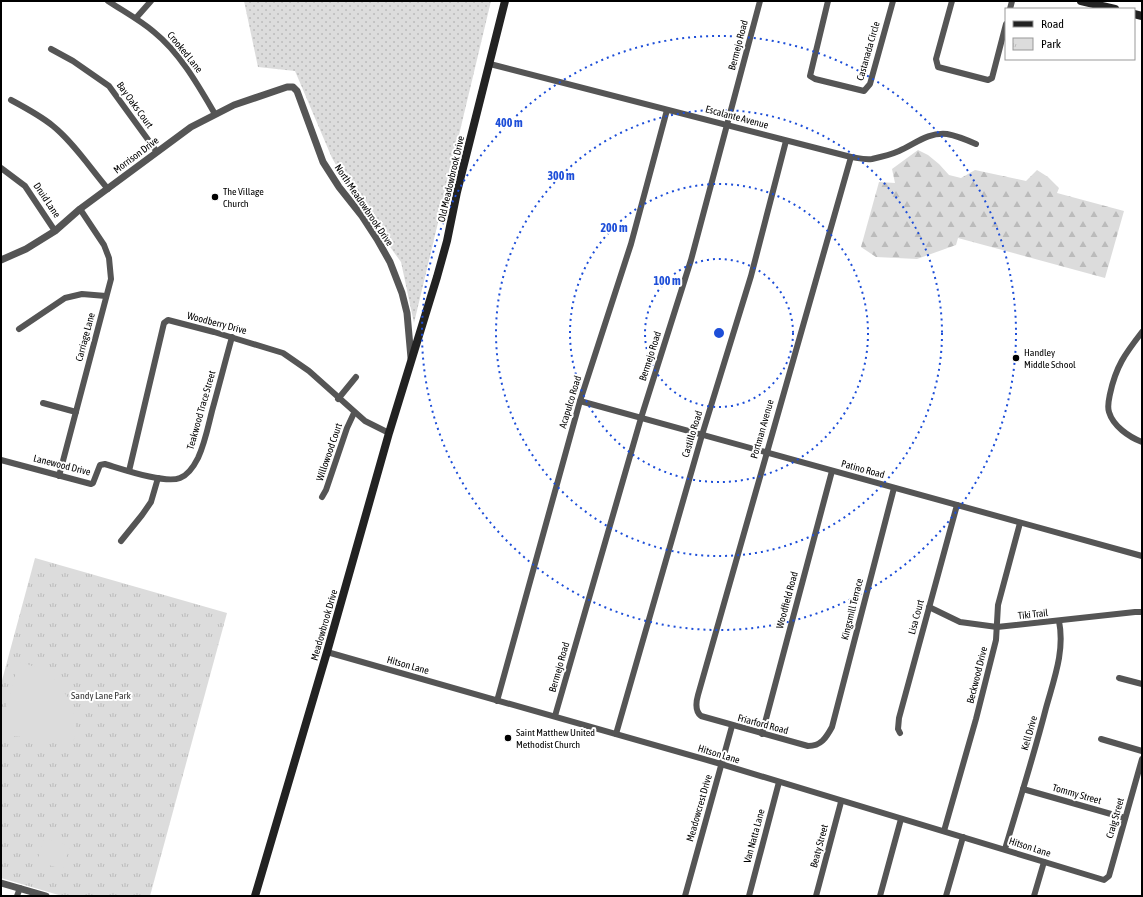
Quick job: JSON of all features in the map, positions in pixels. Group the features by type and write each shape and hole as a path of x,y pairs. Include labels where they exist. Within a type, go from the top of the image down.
{"main road":[{"name":"Old Meadowbrook Drive","path":"412,360 447,241 457,192 505,1"},
{"path":"1081,1 1111,8"},
{"name":"Meadowbrook Drive","path":"256,896 389,433 412,360"}],"street":[{"name":"Crooked Lane","path":"108,1 136,18 166,43 190,73 215,114"},
{"path":"136,18 150,1"},
{"name":"Bermejo Road","path":"555,716 641,418 691,260 760,1"},
{"name":"Castanada Circle","path":"828,1 810,76 815,79 864,91 870,84 893,1"},
{"path":"952,1 936,59 938,67 988,80 992,78 1005,28"},
{"name":"Bay Oaks Court","path":"52,49 73,61 109,86 157,152"},
{"name":"Escalante Avenue","path":"490,64 851,157 870,159 883,156 900,151 923,138 937,134 962,137 976,144"},
{"name":"Morrison Drive","path":"1,260 26,249 55,231 80,209 191,126 215,114 263,94 287,87 294,88"},
{"name":"North Meadowbrook Drive","path":"294,88 297,91 323,162 339,187 362,216 390,262 402,293 407,313 412,360"},
{"path":"11,100 40,116 65,137 108,189"},
{"name":"Acapulco Road","path":"497,701 580,401 632,244 667,110"},
{"name":"Castillo Road","path":"616,734 702,435 751,276 786,140"},
{"name":"Portman Avenue","path":"697,707 698,695 851,157"},
{"name":"Druid Lane","path":"1,168 25,186 55,231"},
{"name":"Carriage Lane","path":"59,476 111,279 109,258 104,245 80,209"},
{"path":"19,329 65,298 82,294 106,296"},
{"name":"Woodberry Drive","path":"129,471 164,323 166,320 274,349 287,355 309,371 354,413 365,421 389,433"},
{"path":"1142,332 1128,349 1118,367 1109,400 1109,411 1112,418 1128,435 1142,442"},
{"name":"Teakwood Trace Street","path":"129,471 158,478 175,480 184,476 194,466 207,430 232,337"},
{"path":"338,399 356,377"},
{"name":"Patino Road","path":"580,401 1142,556"},
{"path":"43,403 76,412"},
{"name":"Willowood Court","path":"322,497 326,490 347,428 354,413"},
{"name":"Lanewood Drive","path":"1,460 91,484 93,483 100,465 105,464 129,471"},
{"name":"Woodfield Road","path":"762,734 832,471"},
{"path":"121,541 151,502 158,478"},
{"name":"Kingsmill Terrace","path":"828,735 832,728 894,488"},
{"name":"Lisa Court","path":"900,733 898,729 899,718 956,505"},
{"name":"Beckwood Drive","path":"944,831 976,719 996,640 998,605 1020,523"},
{"name":"Tiki Trail","path":"929,607 960,622 997,627 1142,612"},
{"name":"Kell Drive","path":"1005,849 1059,659 1062,634 1059,621"},
{"name":"Hitson Lane","path":"327,652 721,764 841,802 1005,849 1104,880"},
{"path":"1119,678 1142,684"},
{"name":"Friarford Road","path":"697,707 698,714 701,716 732,726 808,746 817,745 828,735"},
{"name":"Meadowcrest Drive","path":"685,896 732,726"},
{"path":"1101,739 1142,751"},
{"name":"Craig Street","path":"1104,880 1109,876 1142,759"},
{"name":"Van Natta Lane","path":"748,896 779,782"},
{"name":"Tommy Street","path":"1023,789 1125,818"},
{"name":"Beaty Street","path":"816,896 841,802"},
{"path":"880,896 901,819"},
{"path":"946,896 963,837"},
{"path":"1034,896 1044,862"},
{"path":"1,883 46,896"},
{"path":"18,896 20,888"}],"green space":[{"path":"244,1 491,1 414,323 401,262 359,204 332,158 295,71 258,67"},
{"path":"918,150 928,155 949,175 961,178 975,170 1026,181 1037,170 1048,177 1059,188 1057,193 1124,211 1105,278 958,238 956,245 917,259 876,257 861,247 879,182 895,183 892,169"},
{"name":"Sandy Lane Park","path":"35,558 227,613 150,896 62,896 1,878 1,684"},
{"path":"19,662 45,672 63,690 71,705 76,722 76,732 73,742 3,735 1,732 1,726"},
{"path":"44,838 70,846 63,869 37,862"}],"place":[{"name":"The Village Church","path":"215,197"},
{"name":"Handley Middle School","path":"1016,358"},
{"name":"Saint Matthew United Methodist Church","path":"508,738"}]}
